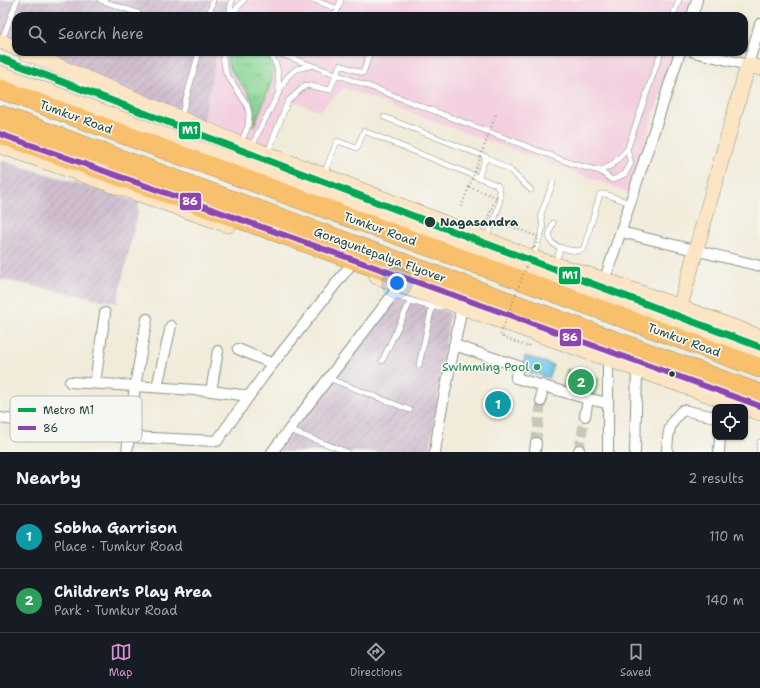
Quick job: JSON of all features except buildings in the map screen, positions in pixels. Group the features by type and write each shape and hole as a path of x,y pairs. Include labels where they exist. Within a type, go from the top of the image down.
{"highway":[{"name":"Tumkur Road","path":"0,89 760,368"},
{"name":"Goraguntepalya Flyover","path":"0,102 760,381"},
{"name":"Goraguntepalya Flyover","path":"0,115 760,394"},
{"path":"0,134 760,406"}],"street":[{"path":"693,12 697,0"},
{"path":"680,307 696,250 754,67 760,24"},
{"path":"0,43 12,47"},
{"path":"34,56 246,147 323,175 533,258 556,260 605,280 760,337"},
{"path":"599,297 679,56"},
{"path":"710,56 754,67"},
{"path":"0,73 240,163 508,260 599,297 760,356"},
{"path":"0,146 349,267 396,290 455,304 637,369 726,404"},
{"path":"621,232 760,266"},
{"path":"142,438 217,441 273,364 349,267"},
{"path":"272,452 396,290"},
{"path":"436,452 440,417 454,346 455,304"},
{"path":"95,383 105,313"},
{"path":"134,396 147,319"},
{"path":"157,387 170,326"},
{"path":"454,346 518,366 516,378 588,399 608,402"},
{"path":"238,349 273,364"},
{"path":"211,391 218,351"},
{"path":"608,359 608,452"},
{"path":"635,452 637,369"},
{"path":"70,382 211,391 250,396"},
{"path":"540,401 542,385"},
{"path":"585,416 588,399"},
{"path":"748,408 760,413"},
{"path":"667,452 668,430 675,417 683,410 712,416"},
{"path":"0,418 10,419"},
{"path":"719,452 720,440"},
{"path":"127,452 128,442"}],"lane":[{"path":"12,12 17,0"},
{"path":"100,0 135,12"},
{"path":"210,12 214,0"},
{"path":"230,12 232,0"},
{"path":"234,12 244,0"},
{"path":"314,0 338,9"},
{"path":"337,12 341,0"},
{"path":"674,12 679,0"},
{"path":"0,43 12,13"},
{"path":"181,120 198,56"},
{"path":"223,56 226,73 247,105 249,114 246,147 240,163"},
{"path":"271,56 277,65 279,93"},
{"path":"286,56 573,164 600,171 612,180 625,174 631,162 627,150"},
{"path":"267,155 288,101 306,85 330,90 340,65 363,74 369,56"},
{"path":"600,171 612,165 627,150 660,56"},
{"path":"240,163 246,147 257,135 287,77 296,69 312,65"},
{"path":"384,117 486,157 511,171 531,190"},
{"path":"323,175 337,141 357,148 364,131 497,185 500,190 499,205 486,239"},
{"path":"478,178 486,157"},
{"path":"533,258 543,228 542,214 553,183"},
{"path":"553,223 549,234 553,245 572,251 582,250 584,248 600,194 605,194 630,203"},
{"path":"556,260 560,247"},
{"path":"396,290 411,300 432,307 442,307 455,304"},
{"path":"382,361 411,300"},
{"path":"419,365 432,307"},
{"path":"328,378 410,410"},
{"path":"289,430 347,452"},
{"path":"759,452 760,442"}],"path":[{"path":"461,207 497,112"},
{"path":"469,187 496,197 488,218 539,236 500,336 523,345"}],"shaded area":[{"path":"0,0 229,0 226,12 12,12 12,46 0,42"},
{"path":"229,0 693,0 688,12 226,12"},
{"path":"36,56 216,56 203,122"},
{"path":"216,56 674,56 628,192 344,88 319,111 288,99 269,146 203,122"},
{"path":"0,160 140,202 117,303 0,279"},
{"path":"397,295 450,313 430,452 278,452"}],"green space":[{"path":"228,56 267,56 270,60 273,72 272,80 254,127 252,100 231,70 228,64"},
{"path":"567,369 599,379 594,397 564,385"}],"water":[{"name":"Swimming Pool","path":"525,356 553,365 549,378 522,370"}],"tunnel":[{"path":"536,443 541,401"},
{"path":"579,450 585,416"}],"metro line":[{"name":"M1","path":"0,58 760,347"}],"transit line":[{"name":"86","path":"0,134 760,406"}],"place":[{"name":"Nagasandra","path":"430,222"},
{"name":"Swimming Pool","path":"537,367"},
{"name":"Children's Play Area","path":"581,382"},
{"name":"Sobha Garrison","path":"498,404"}]}
